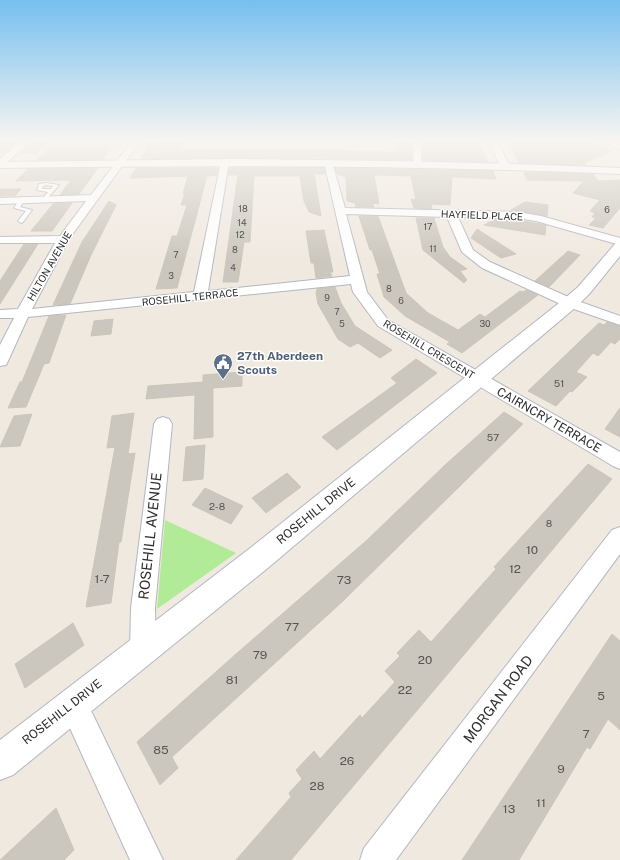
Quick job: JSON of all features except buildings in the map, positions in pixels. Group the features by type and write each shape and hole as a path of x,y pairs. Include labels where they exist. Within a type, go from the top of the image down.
{"street":[{"name":"HILTON AVENUE","path":"0,361 22,313 63,239 108,180"},
{"path":"200,296 222,180"},
{"name":"ROSEHILL CRESCENT","path":"332,180 360,292 383,323 479,378"},
{"path":"0,201 49,194 94,198"},
{"name":"HAYFIELD PLACE","path":"340,211 518,215 537,218 620,242"},
{"path":"451,214 468,252 486,265 570,303 620,321"},
{"path":"0,240 63,239"},
{"name":"ROSEHILL DRIVE","path":"0,762 258,558 570,303 584,290 620,247"},
{"name":"ROSEHILL TERRACE","path":"0,314 33,313 358,279"},
{"name":"CAIRNCRY TERRACE","path":"479,378 620,461"},
{"name":"ROSEHILL AVENUE","path":"143,649 143,608 163,424"},
{"name":"MORGAN ROAD","path":"376,860 620,537"},
{"path":"73,704 147,860"}],"lane":[{"path":"21,221 29,210 17,208 22,199"}],"green space":[{"path":"165,520 236,553 157,609"}],"place":[{"name":"27th Aberdeen Scouts","path":"223,380"}]}
